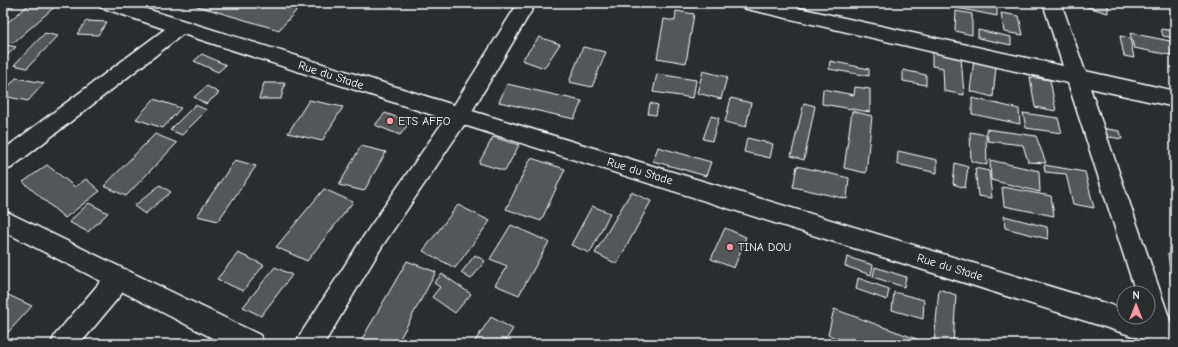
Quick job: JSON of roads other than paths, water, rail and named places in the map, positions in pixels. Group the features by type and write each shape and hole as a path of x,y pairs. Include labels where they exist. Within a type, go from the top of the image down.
{"street":[{"name":"Rue du Stade","path":"106,3 1167,338"},
{"path":"308,344 373,241 458,115 527,3"},
{"path":"747,3 1175,100"},
{"path":"1052,3 1076,77 1167,338"},
{"path":"3,162 180,27"},
{"path":"3,220 251,344"},
{"path":"64,344 119,278"}],"place":[{"name":"ETS AFFO","path":"390,121"},
{"name":"TINA DOU","path":"730,247"}]}
